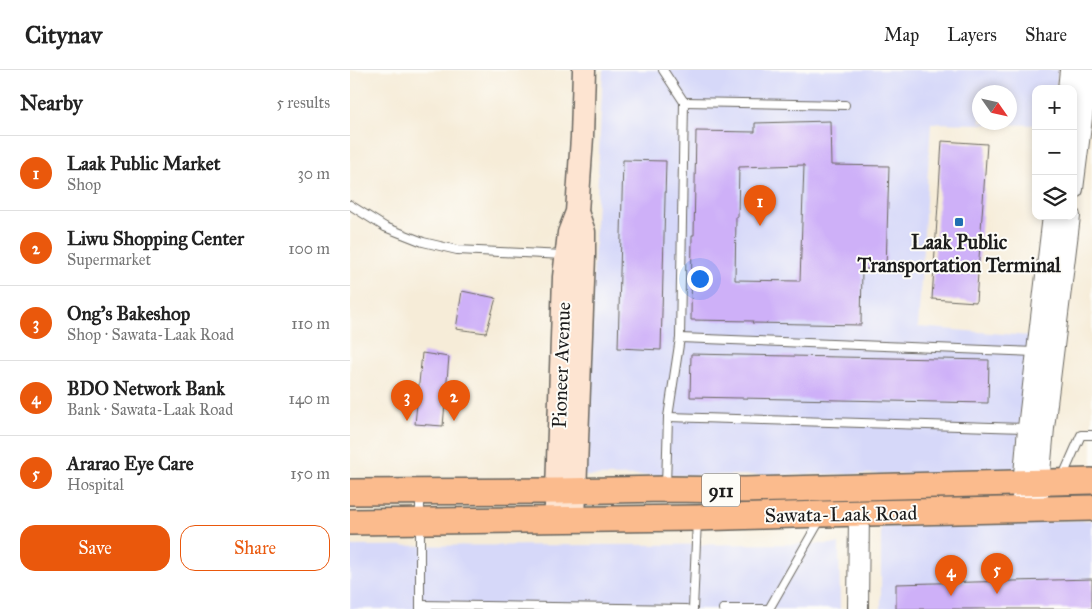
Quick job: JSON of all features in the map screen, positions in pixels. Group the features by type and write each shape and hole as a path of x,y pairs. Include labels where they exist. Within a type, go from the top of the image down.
{"main road":[{"name":"Pioneer Avenue","path":"564,520 580,319 575,255 569,233 577,212 584,70"},
{"name":"Sawata-Laak Road","path":"350,492 745,490 1092,482"},
{"name":"Sawata-Laak Road","path":"350,522 697,518 1092,508"}],"street":[{"path":"1068,85 1070,70"},
{"path":"1075,175 1088,70"},
{"path":"1029,510 1041,483 1036,428 1045,352 1053,220"},
{"path":"1045,352 1069,220"},
{"path":"858,609 859,513"}],"lane":[{"path":"663,70 684,102 680,338 668,417 666,489"},
{"path":"684,102 846,105"},
{"path":"350,205 385,227 423,242 457,250 575,255"},
{"path":"680,338 1045,352"},
{"path":"668,417 1036,428"},
{"path":"1041,483 1081,436 1092,435"},
{"path":"420,492 420,607 686,609"},
{"path":"723,609 769,609 823,514"},
{"path":"693,609 697,518"}],"shaded area":[{"path":"603,70 1058,70 1056,85 1032,85 1032,125 1017,125 1017,85 972,85 972,124 931,123 918,327 1029,336 1015,473 584,476"},
{"path":"1092,520 1092,609 881,609 881,526"},
{"path":"839,544 840,609 350,609 350,546"}],"building":[{"path":"830,121 831,165 889,166 886,269 862,269 861,325 691,320 696,131 755,132 755,123","holes":["804,165 800,281 735,280 739,167"]},
{"name":"Laak Public Transportation Terminal","path":"942,141 987,144 976,302 932,299"},
{"path":"623,160 666,161 661,350 618,348"},
{"path":"462,291 496,298 486,333 456,329"},
{"path":"422,353 449,357 443,426 415,424"},
{"path":"691,354 989,360 988,403 690,397"},
{"path":"1092,579 1092,609 896,609 896,584"}],"place":[{"name":"Laak Public Transportation Terminal","path":"959,222"},
{"name":"Laak Public Market","path":"760,226"},
{"name":"Ong's Bakeshop","path":"407,421"},
{"name":"Liwu Shopping Center","path":"454,421"},
{"name":"Ararao Eye Care","path":"997,594"},
{"name":"BDO Network Bank","path":"951,596"}]}
